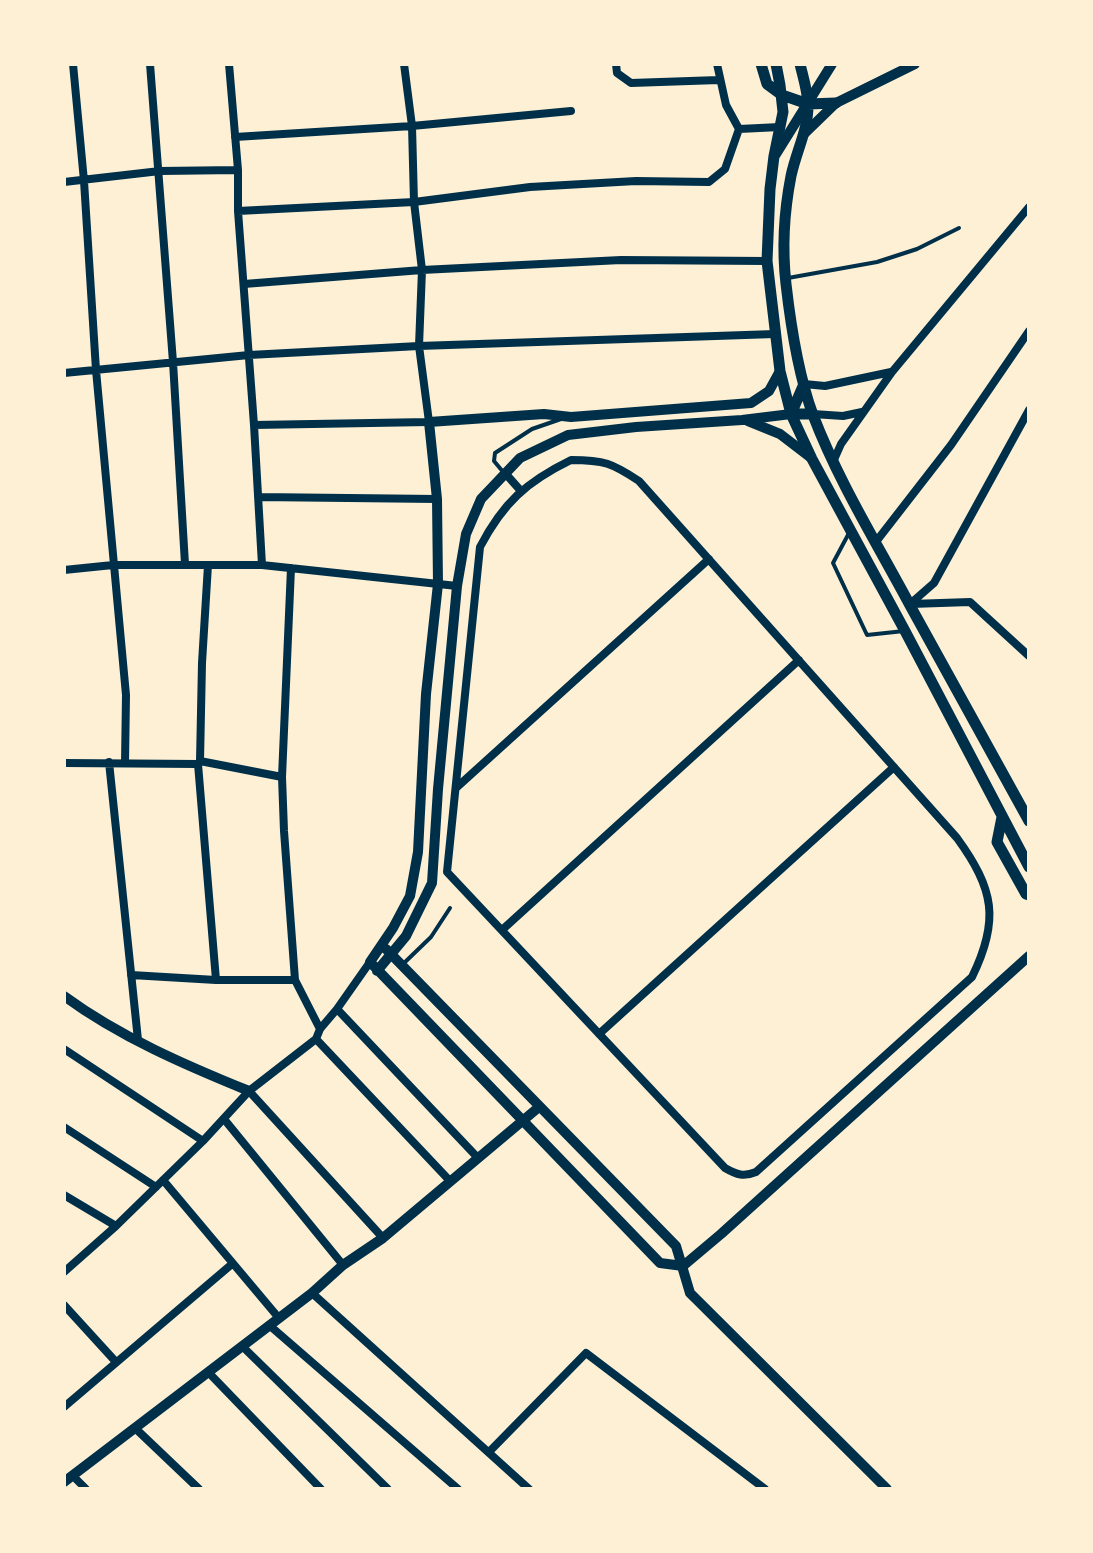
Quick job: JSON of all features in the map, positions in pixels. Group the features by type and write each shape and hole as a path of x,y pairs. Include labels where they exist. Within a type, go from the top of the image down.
{"main road":[{"path":"761,64 767,84 782,95 808,104 836,103"},
{"path":"776,64 783,112 770,189 767,261 780,371 791,414 1029,867"},
{"path":"782,95 792,90 801,70"},
{"path":"801,70 808,104 804,134 791,175 784,253 796,344 813,414 833,462 875,543 1029,821"},
{"path":"791,414 804,384"},
{"path":"791,414 813,414"},
{"path":"1003,817 997,842 1029,895"}],"street":[{"path":"73,64 96,370 126,695 125,763"},
{"path":"150,64 160,171 185,564"},
{"path":"229,64 262,565"},
{"path":"374,967 382,945 410,896 418,852 426,694 438,584 437,499 419,346 422,270 414,202 412,126 404,64"},
{"path":"616,64 617,73 631,83 719,80"},
{"path":"238,211 414,202 545,186 636,181 709,182 725,169 739,129 726,105 717,64"},
{"path":"774,156 832,64"},
{"path":"804,134 836,103 915,64"},
{"path":"235,137 412,126 571,111"},
{"path":"739,129 780,127"},
{"path":"64,182 160,171 238,170"},
{"path":"833,462 841,444 892,372 1029,207"},
{"path":"244,284 422,270 621,260 767,261"},
{"path":"875,543 951,445 1029,331"},
{"path":"64,373 249,355 775,334"},
{"path":"254,425 429,422 544,414 571,417 751,403 769,391 780,371"},
{"path":"804,384 825,386 892,372"},
{"path":"664,410 665,425"},
{"path":"910,604 934,583 1029,410"},
{"path":"813,414 843,416 862,412"},
{"path":"64,1272 156,1187 249,1091 316,1039 358,977 391,954 406,936 432,883 457,586 466,534 481,499 520,458 568,435 791,414"},
{"path":"742,420 780,434 812,459"},
{"path":"571,460 598,460 619,468 639,481 709,559 957,838 982,879 989,901 991,923 984,953 972,977 756,1172 746,1176 725,1168 447,872 480,547 509,502 545,473 571,460"},
{"path":"505,473 521,491"},
{"path":"258,497 437,499"},
{"path":"456,788 709,559"},
{"path":"64,570 113,565 262,565 457,586"},
{"path":"208,565 199,762 216,980"},
{"path":"291,568 282,777 286,863 295,980 320,1029"},
{"path":"910,604 970,602 1029,656"},
{"path":"502,930 799,660"},
{"path":"109,762 138,1040"},
{"path":"64,763 199,762 282,777"},
{"path":"599,1034 894,767"},
{"path":"382,945 676,1246 690,1293 887,1489"},
{"path":"374,967 660,1263 683,1266 1029,956"},
{"path":"131,975 216,980 295,980"},
{"path":"64,996 94,1018 189,1066 249,1091 383,1238"},
{"path":"337,1009 478,1158"},
{"path":"316,1039 450,1181"},
{"path":"64,1049 203,1141"},
{"path":"86,1489 69,1479 312,1293 343,1265 383,1238 539,1107"},
{"path":"224,1119 343,1265"},
{"path":"64,1127 156,1187"},
{"path":"163,1180 278,1317"},
{"path":"64,1195 116,1226"},
{"path":"64,1257 74,1263"},
{"path":"64,1407 232,1264"},
{"path":"312,1293 529,1489"},
{"path":"64,1305 116,1362"},
{"path":"269,1325 458,1489"},
{"path":"242,1346 388,1489"},
{"path":"489,1452 586,1353 765,1489"},
{"path":"209,1373 321,1489"},
{"path":"136,1429 199,1489"}],"lane":[{"path":"786,278 877,262 917,249 959,228"},
{"path":"505,473 494,461 495,453 532,429 571,417"},
{"path":"851,531 833,563 867,635 905,631"},
{"path":"402,965 431,937 450,908"}]}
